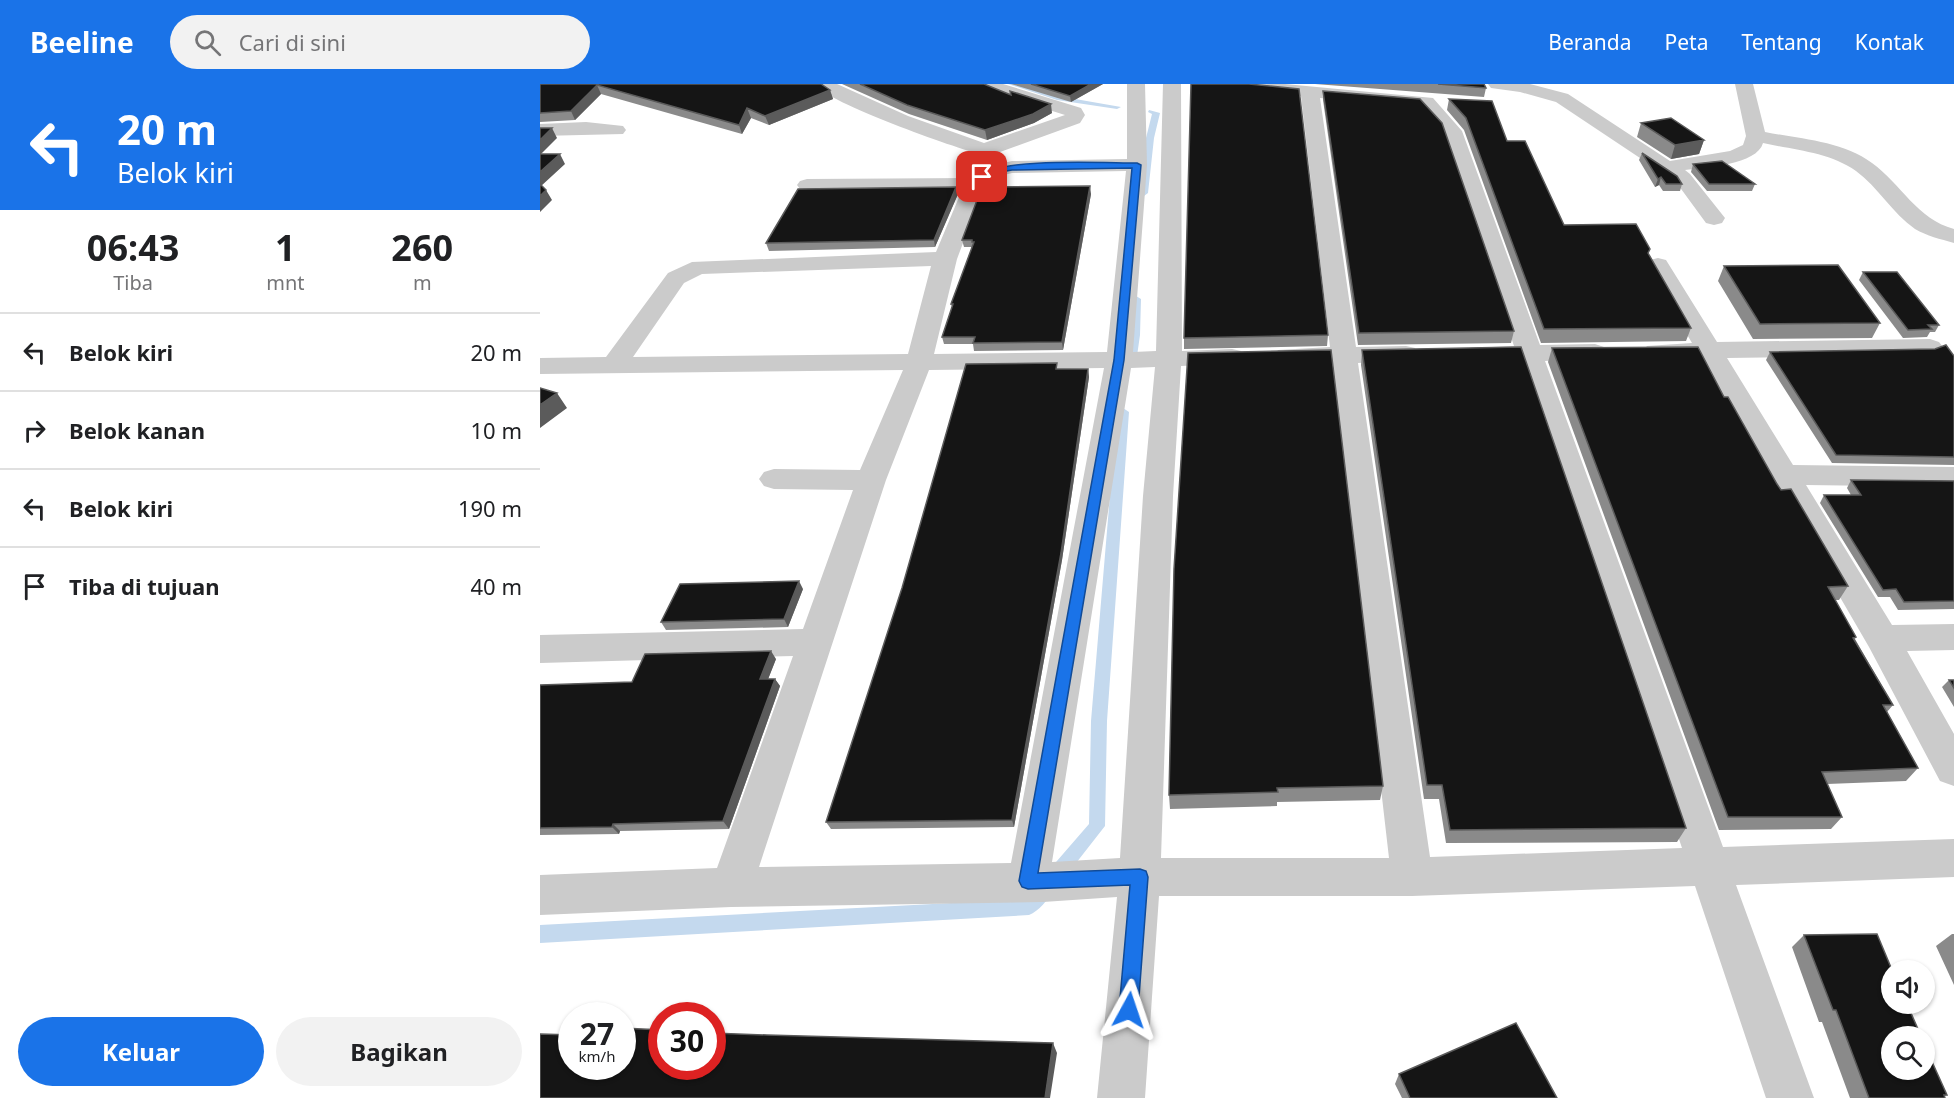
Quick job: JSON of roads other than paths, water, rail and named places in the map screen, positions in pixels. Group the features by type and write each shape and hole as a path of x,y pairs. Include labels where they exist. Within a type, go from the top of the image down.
{"street":[{"path":"823,84 866,107 908,125 983,149 993,148 1076,115 1074,112 985,84"},
{"path":"1224,84 1426,102 1450,102"},
{"path":"1497,84 1567,91 1607,130 1683,178 1714,218"},
{"path":"1668,167 1735,156 1752,148 1756,136 1744,84"},
{"path":"1035,882 1124,360 1137,165 1136,89 1172,88 1158,496 1130,877 1121,1098"},
{"path":"1522,106 1547,104 1567,91"},
{"path":"1310,92 1316,155 1345,355 1412,877"},
{"path":"1426,102 1452,131 1790,1098"},
{"path":"540,130 586,128 616,130"},
{"path":"1756,136 1852,160 1866,170 1924,225 1954,236"},
{"path":"731,887 871,480 919,362 945,259 975,184 993,171 1012,167 1137,165"},
{"path":"807,185 975,184"},
{"path":"614,366 676,279 685,272 700,267 945,259"},
{"path":"1658,265 1882,638 1954,769"},
{"path":"1459,354 1711,351 1887,338 1930,347"},
{"path":"540,366 1124,360 1425,354"},
{"path":"1785,476 1954,477"},
{"path":"774,479 871,480"},
{"path":"1882,638 1954,637"},
{"path":"540,649 814,642"},
{"path":"540,895 731,887 1035,882 1130,877 1412,877 1954,858"}],"waterway":[{"path":"1012,84 1057,98 1117,107"},
{"path":"1144,193 1150,138 1156,113 1152,112"},
{"path":"1131,363 1135,335 1136,299"},
{"path":"1056,875 1097,826 1099,721 1123,412"},
{"path":"540,934 1029,907 1044,890"}]}
